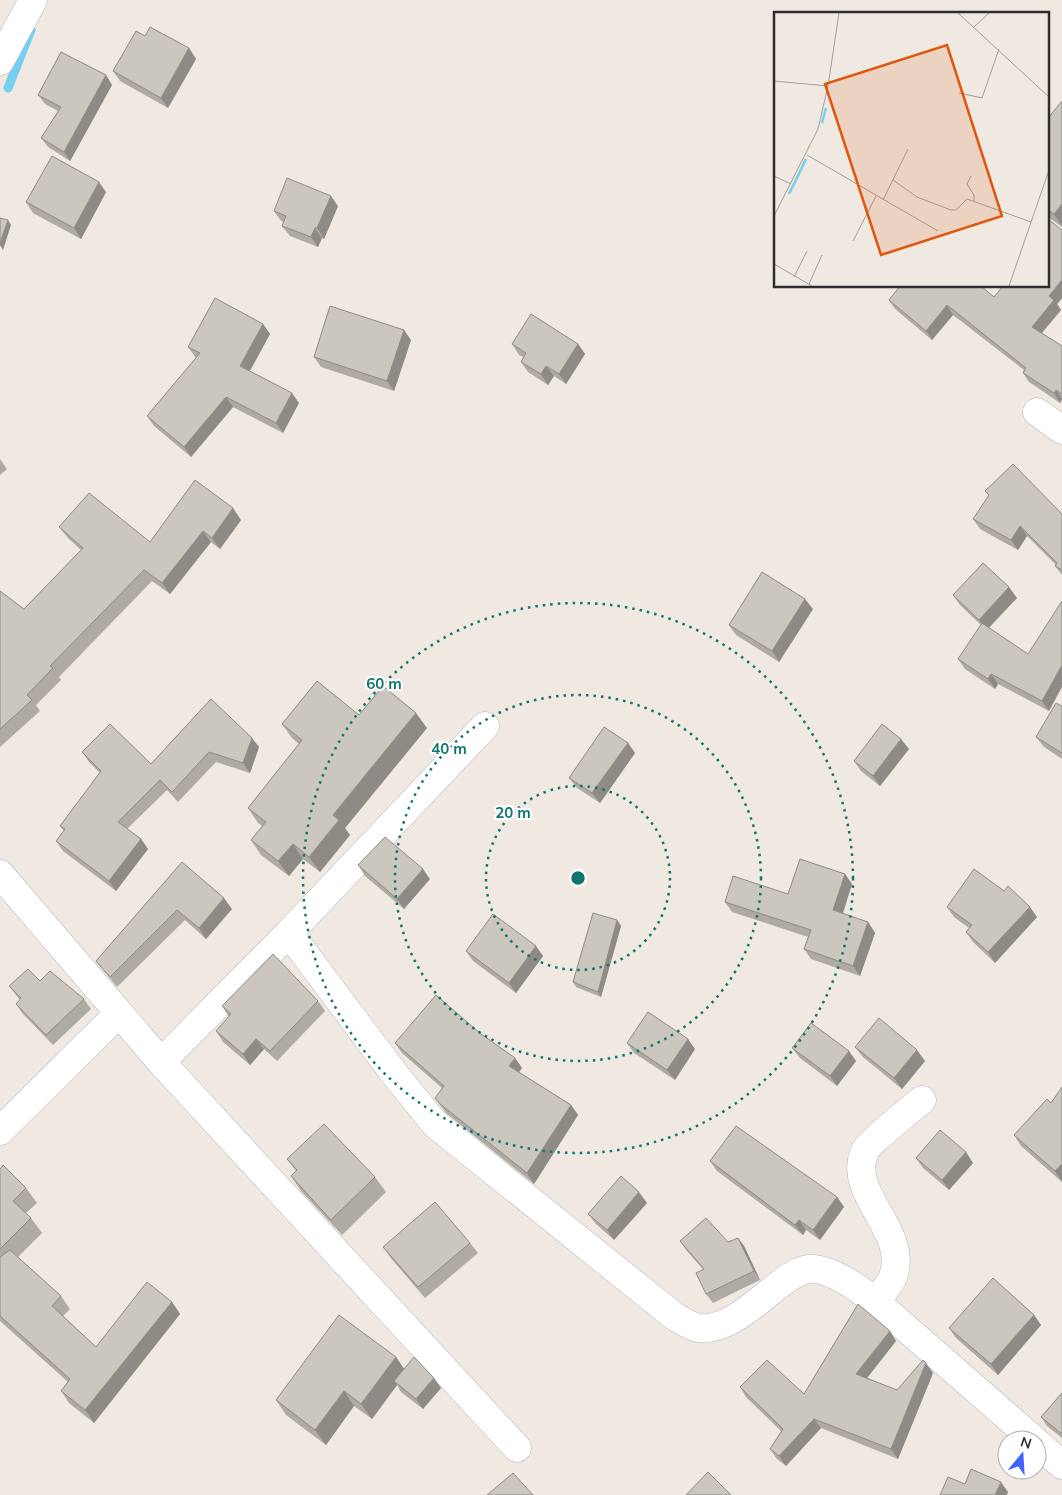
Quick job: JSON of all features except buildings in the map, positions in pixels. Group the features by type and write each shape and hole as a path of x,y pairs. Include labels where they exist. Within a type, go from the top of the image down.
{"street":[{"path":"0,62 10,20 33,0"},
{"path":"1037,412 1062,430"},
{"path":"161,1062 289,933 485,726"},
{"path":"0,874 161,1062 517,1448"},
{"path":"289,933 393,1072 435,1124 674,1316 697,1328 716,1328 754,1306 798,1272 814,1268 830,1273 876,1302 1023,1430"},
{"path":"0,1131 118,1014"},
{"path":"876,1302 893,1277 896,1256 891,1232 870,1197 861,1172 865,1150 922,1100"},
{"path":"1047,1452 1062,1465"}],"waterway":[{"path":"8,88 31,30"}]}
